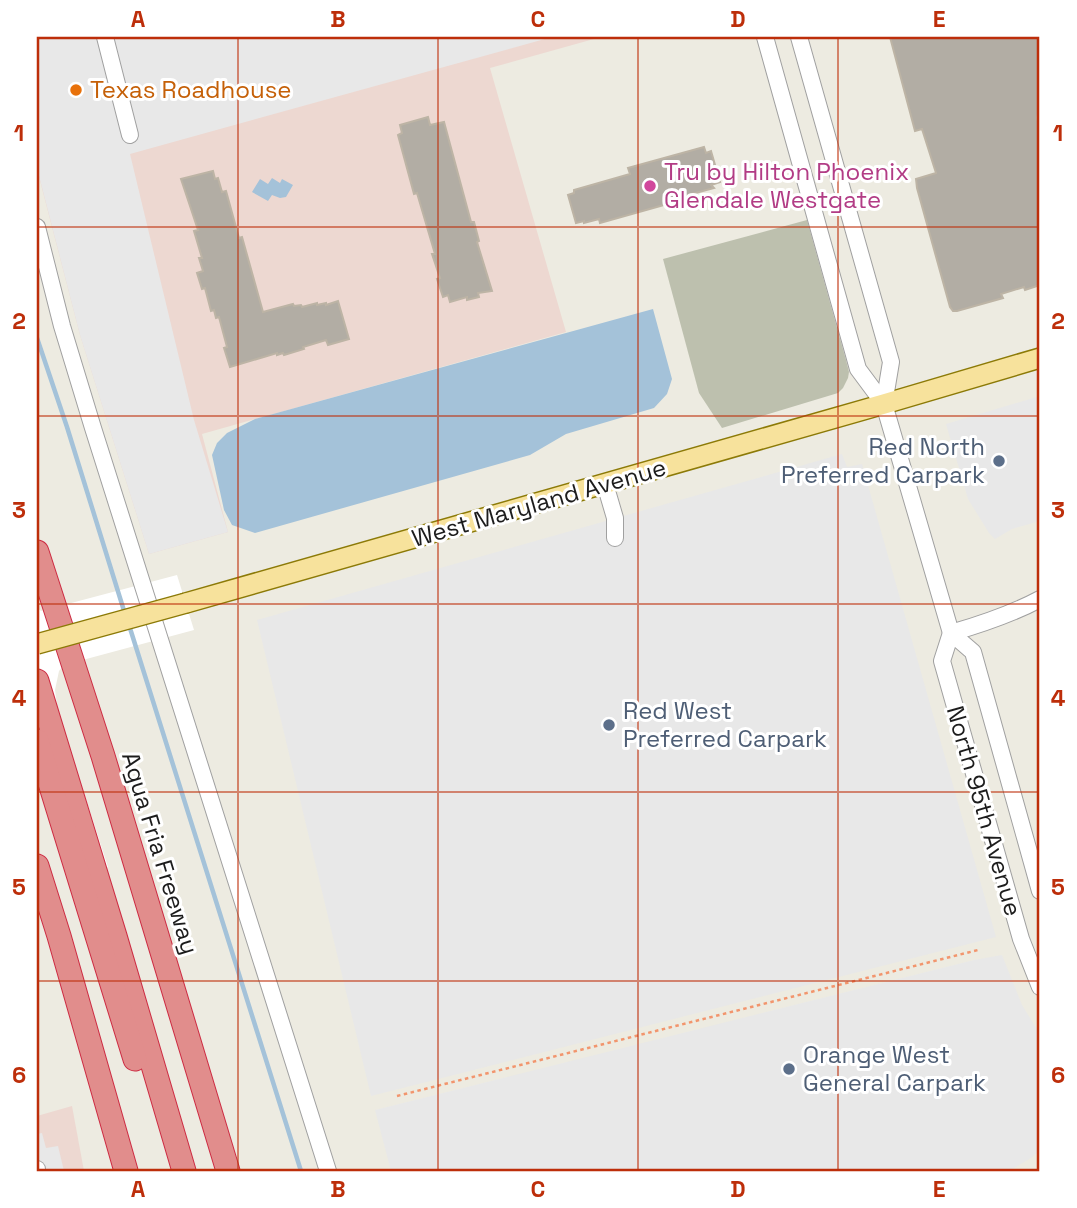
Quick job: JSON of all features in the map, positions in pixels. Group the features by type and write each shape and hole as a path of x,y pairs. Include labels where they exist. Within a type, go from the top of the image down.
{"highway":[{"name":"Agua Fria Freeway","path":"37,552 103,756 228,1171"},
{"path":"37,681 87,874 170,1171"},
{"path":"37,741 87,874 184,1171"},
{"path":"37,866 126,1171"}],"main road":[{"name":"West Maryland Avenue","path":"37,644 606,484 1040,358"}],"street":[{"path":"105,37 130,135"},
{"name":"North 95th Avenue","path":"765,37 858,369 884,404 951,633 942,661 1021,939 1040,987"},
{"name":"North 95th Avenue","path":"799,37 891,362 884,404"},
{"path":"37,227 62,326 93,428 328,1171"},
{"path":"606,484 615,518 615,538"},
{"path":"951,633 992,621 1040,599"},
{"name":"North 95th Avenue","path":"951,633 974,652 1040,891"}],"path":[{"path":"397,1096 978,950"}],"shaded area":[{"path":"37,37 601,37 490,68 566,332 202,434 228,532 149,554 80,335 37,169"},
{"path":"37,37 552,37 130,154 194,420 228,532 149,554 80,335 37,168"},
{"path":"807,220 846,360 848,378 838,393 722,428 699,393 663,259"},
{"name":"Red North Preferred Carpark","path":"1040,396 1040,521 1012,529 995,539 968,499 946,424"},
{"name":"Red West Preferred Carpark","path":"842,454 847,467 862,464 996,937 371,1096 257,620"},
{"name":"Orange West General Carpark","path":"1002,955 1022,1005 1040,1034 1040,1150 1009,1171 391,1171 375,1110"},
{"path":"72,1106 84,1171 37,1171 37,1116"},
{"path":"42,1133 46,1148 58,1146 64,1171 37,1171 37,1134"}],"water":[{"path":"272,178 280,183 282,179 293,185 286,197 272,195 268,201 252,192 260,179 268,184"},
{"path":"653,309 672,379 667,394 654,408 566,434 530,455 255,533 232,525 224,510 212,455 217,443 227,433 255,419"}],"pier":[{"path":"177,575 194,630 64,665 59,671 55,690 58,713 108,867 69,881 37,775 37,608 41,611"}],"building":[{"path":"890,37 1040,37 1040,105 1037,118 1040,128 1040,285 1001,294 1003,298 957,311 950,307 916,179 936,173 922,129 915,131"},
{"path":"428,117 430,125 444,122 492,291 478,293 479,297 467,300 467,297 450,302 448,295 443,297 432,254 435,254 417,193 414,194 398,135 402,133 400,125"},
{"name":"Tru by Hilton Phoenix Glendale Westgate","path":"704,147 706,153 711,151 720,182 711,185 714,188 600,223 599,219 576,223 568,195 574,193 574,190 630,174 628,168"},
{"path":"213,171 222,192 226,191 263,312 293,304 302,307 338,301 349,339 328,345 326,340 284,355 277,353 230,367 219,317 216,318 214,310 211,311 205,288 202,289 197,273 203,271 194,231 198,230 181,179"}],"waterway":[{"path":"37,338 125,614"},
{"path":"129,625 301,1171"}],"place":[{"name":"Texas Roadhouse","path":"76,90"},
{"name":"Tru by Hilton Phoenix Glendale Westgate","path":"650,186"},
{"name":"Red North Preferred Carpark","path":"999,461"},
{"name":"Red West Preferred Carpark","path":"609,725"},
{"name":"Orange West General Carpark","path":"789,1069"}]}
